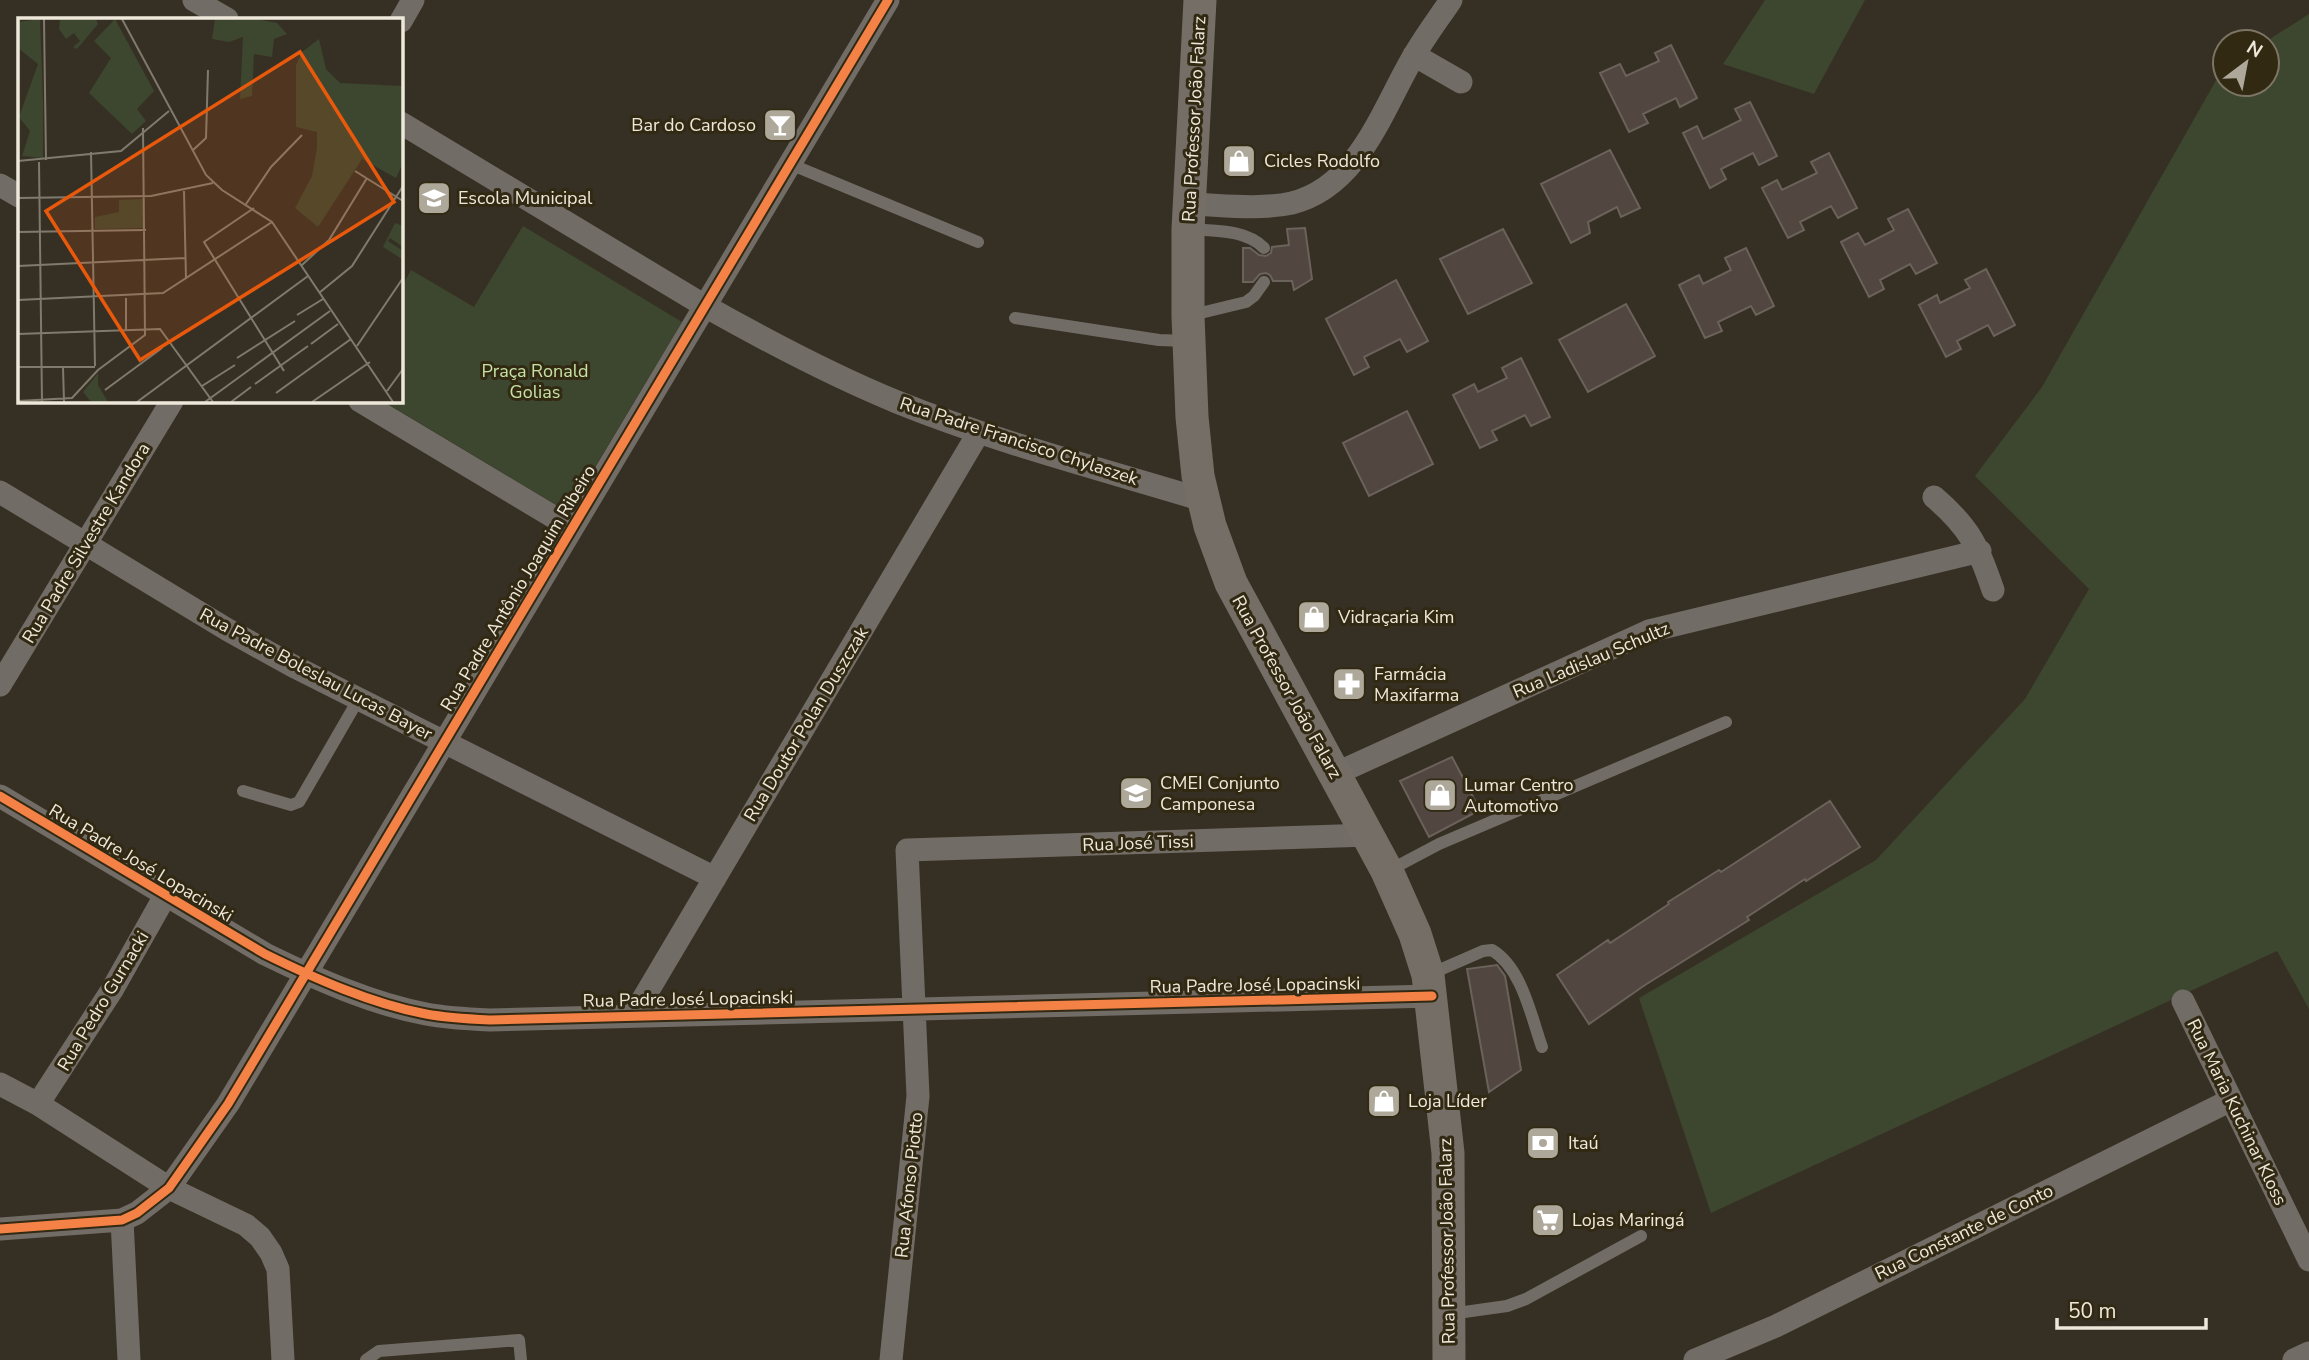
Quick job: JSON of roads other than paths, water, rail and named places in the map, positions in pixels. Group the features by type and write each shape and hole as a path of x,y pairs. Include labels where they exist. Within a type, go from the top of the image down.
{"main road":[{"name":"Rua Professor João Falarz","path":"1200,0 1189,217 1188,328 1194,451 1202,500 1230,583 1369,835 1415,934 1429,986 1448,1153 1449,1360"}],"street":[{"path":"194,0 225,18"},
{"path":"402,19 413,0"},
{"name":"Rua Padre Antônio Joaquim Ribeiro","path":"122,1220 153,1202 169,1188 228,1104 888,0"},
{"path":"1189,217 1291,203 1317,194 1339,176 1376,129 1414,55 1451,0"},
{"path":"1414,55 1461,82"},
{"name":"Rua Padre Francisco Chylaszek","path":"402,125 705,306 784,349 851,381 979,432 1202,500"},
{"path":"0,185 18,195"},
{"name":"Rua Padre Silvestre Kandora","path":"0,685 171,402"},
{"path":"362,402 572,528"},
{"name":"Rua Doutor Polan Duszczak","path":"633,1016 979,432"},
{"name":"Rua Padre Boleslau Lucas Bayer","path":"0,492 228,630 358,700 715,878"},
{"path":"1934,497 1964,525 1980,551 1993,590"},
{"name":"Rua Ladislau Schultz","path":"1335,774 1649,631 1980,551"},
{"name":"Rua Padre José Lopacinski","path":"0,796 227,933 306,974 385,1003 425,1014 490,1020 914,1009 1429,986"},
{"name":"Rua José Tissi","path":"907,850 1369,835"},
{"name":"Rua Afonso Piotto","path":"891,1360 917,1117 918,1082 907,850"},
{"name":"Rua Pedro Gurnacki","path":"38,1104 106,1002 165,895"},
{"name":"Rua Maria Kuchinar Kloss","path":"2183,1001 2309,1260"},
{"path":"0,1084 38,1104 169,1188 246,1225 260,1237 278,1269 283,1360"},
{"name":"Rua Constante de Conto","path":"1695,1360 1776,1326 2231,1100"},
{"path":"0,1229 122,1220 130,1360"},
{"path":"2294,1360 2309,1353"}],"lane":[{"path":"790,164 978,242"},
{"path":"1189,217 1244,235 1264,248"},
{"path":"1015,318 1159,340 1246,302 1264,282"},
{"path":"243,792 291,806 299,802 358,700"},
{"path":"1387,871 1451,839 1727,722"},
{"path":"1429,986 1483,951 1492,950 1501,956 1520,987 1542,1047"},
{"path":"1449,1314 1507,1306 1526,1299 1641,1236"},
{"path":"366,1360 379,1351 519,1340 522,1360"}],"place":[{"name":"Bar do Cardoso","path":"780,125"},
{"name":"Cicles Rodolfo","path":"1239,161"},
{"name":"Escola Municipal","path":"434,198"},
{"name":"Vidraçaria Kim","path":"1314,617"},
{"name":"Farmácia Maxifarma","path":"1349,684"},
{"name":"CMEI Conjunto Camponesa","path":"1136,793"},
{"name":"Lumar Centro Automotivo","path":"1440,795"},
{"name":"Loja Líder","path":"1384,1101"},
{"name":"Itaú","path":"1543,1143"},
{"name":"Lojas Maringá","path":"1548,1220"}],"park label":[{"name":"Praça Ronald Golias","path":"535,381"}]}
